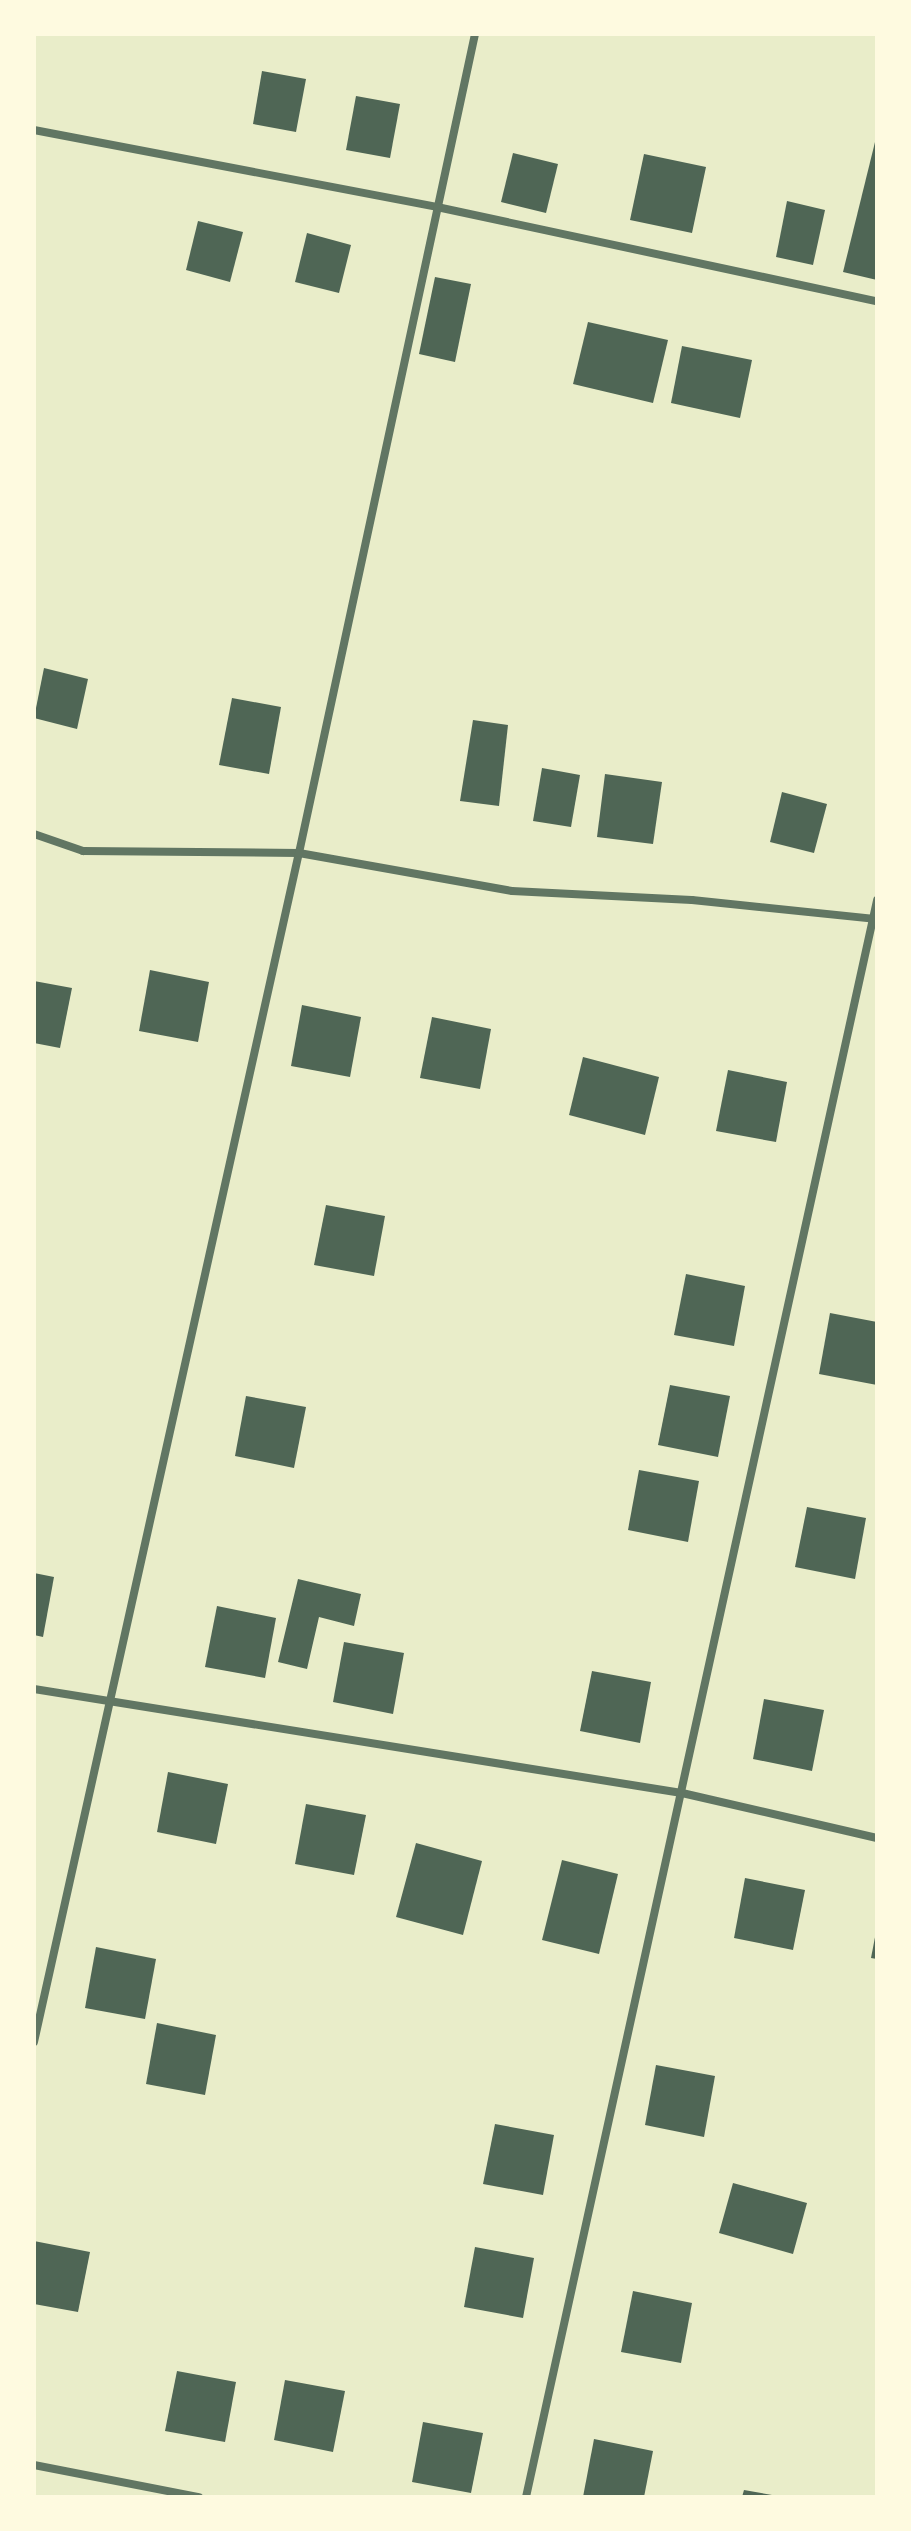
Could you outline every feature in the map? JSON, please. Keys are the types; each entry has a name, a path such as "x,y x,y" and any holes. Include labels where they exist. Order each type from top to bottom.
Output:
{"street":[{"path":"34,2042 107,1702 299,853 475,34"},
{"path":"34,130 437,207 877,301"},
{"path":"34,834 83,851 299,853 512,891 692,900 875,918"},
{"path":"526,2497 877,900"},
{"path":"34,1689 682,1793 877,1838"},
{"path":"34,2465 199,2497"}],"building":[{"path":"262,71 306,79 296,132 253,124"},
{"path":"356,96 400,104 390,158 346,150"},
{"path":"877,139 877,280 843,272"},
{"path":"513,153 558,164 546,213 501,202"},
{"path":"644,154 706,167 692,233 630,220"},
{"path":"787,201 825,210 813,265 776,257"},
{"path":"198,221 243,232 230,282 186,270"},
{"path":"307,233 351,245 339,293 295,282"},
{"path":"435,277 471,284 455,362 419,354"},
{"path":"588,322 668,340 653,403 573,384"},
{"path":"682,346 752,360 740,418 671,403"},
{"path":"44,668 88,679 77,729 34,718"},
{"path":"232,698 281,707 269,774 219,765"},
{"path":"473,720 508,725 499,806 460,801"},
{"path":"542,768 580,775 571,827 533,821"},
{"path":"605,774 662,782 653,844 597,837"},
{"path":"782,792 827,804 814,853 770,842"},
{"path":"150,970 209,982 198,1042 139,1031"},
{"path":"34,981 72,988 60,1048 34,1043"},
{"path":"302,1005 361,1017 350,1077 291,1066"},
{"path":"432,1017 491,1029 480,1089 420,1078"},
{"path":"583,1057 659,1077 645,1135 569,1115"},
{"path":"728,1070 787,1082 776,1142 716,1131"},
{"path":"326,1205 385,1216 374,1276 314,1265"},
{"path":"686,1274 745,1286 734,1346 674,1335"},
{"path":"830,1313 877,1322 877,1385 819,1374"},
{"path":"670,1385 730,1396 718,1457 658,1445"},
{"path":"246,1396 306,1407 294,1468 235,1456"},
{"path":"639,1470 699,1481 688,1542 628,1530"},
{"path":"807,1507 866,1518 855,1579 795,1567"},
{"path":"34,1573 54,1577 43,1637 34,1635"},
{"path":"298,1579 361,1594 354,1626 319,1617 307,1669 278,1662"},
{"path":"217,1606 276,1618 265,1678 205,1667"},
{"path":"344,1642 404,1653 393,1714 333,1702"},
{"path":"592,1671 651,1682 640,1743 580,1731"},
{"path":"764,1699 824,1710 812,1771 753,1759"},
{"path":"168,1772 228,1784 216,1844 157,1832"},
{"path":"306,1804 366,1815 354,1875 295,1864"},
{"path":"416,1843 482,1861 463,1935 396,1917"},
{"path":"562,1860 618,1874 599,1954 542,1940"},
{"path":"745,1878 805,1890 793,1950 734,1938"},
{"path":"877,1932 877,1959 871,1958"},
{"path":"96,1947 156,1959 145,2019 85,2008"},
{"path":"157,2023 216,2035 205,2095 146,2084"},
{"path":"656,2065 715,2076 704,2137 645,2125"},
{"path":"495,2124 554,2135 543,2195 483,2184"},
{"path":"733,2183 807,2203 793,2254 719,2233"},
{"path":"34,2241 90,2252 78,2312 34,2304"},
{"path":"475,2247 534,2258 523,2318 464,2307"},
{"path":"633,2291 692,2303 681,2363 621,2352"},
{"path":"177,2371 236,2382 225,2442 165,2431"},
{"path":"285,2380 345,2391 333,2452 274,2440"},
{"path":"423,2422 483,2433 471,2493 412,2482"},
{"path":"594,2439 653,2451 644,2497 583,2497"},
{"path":"744,2490 772,2495 772,2497 742,2497"}]}
